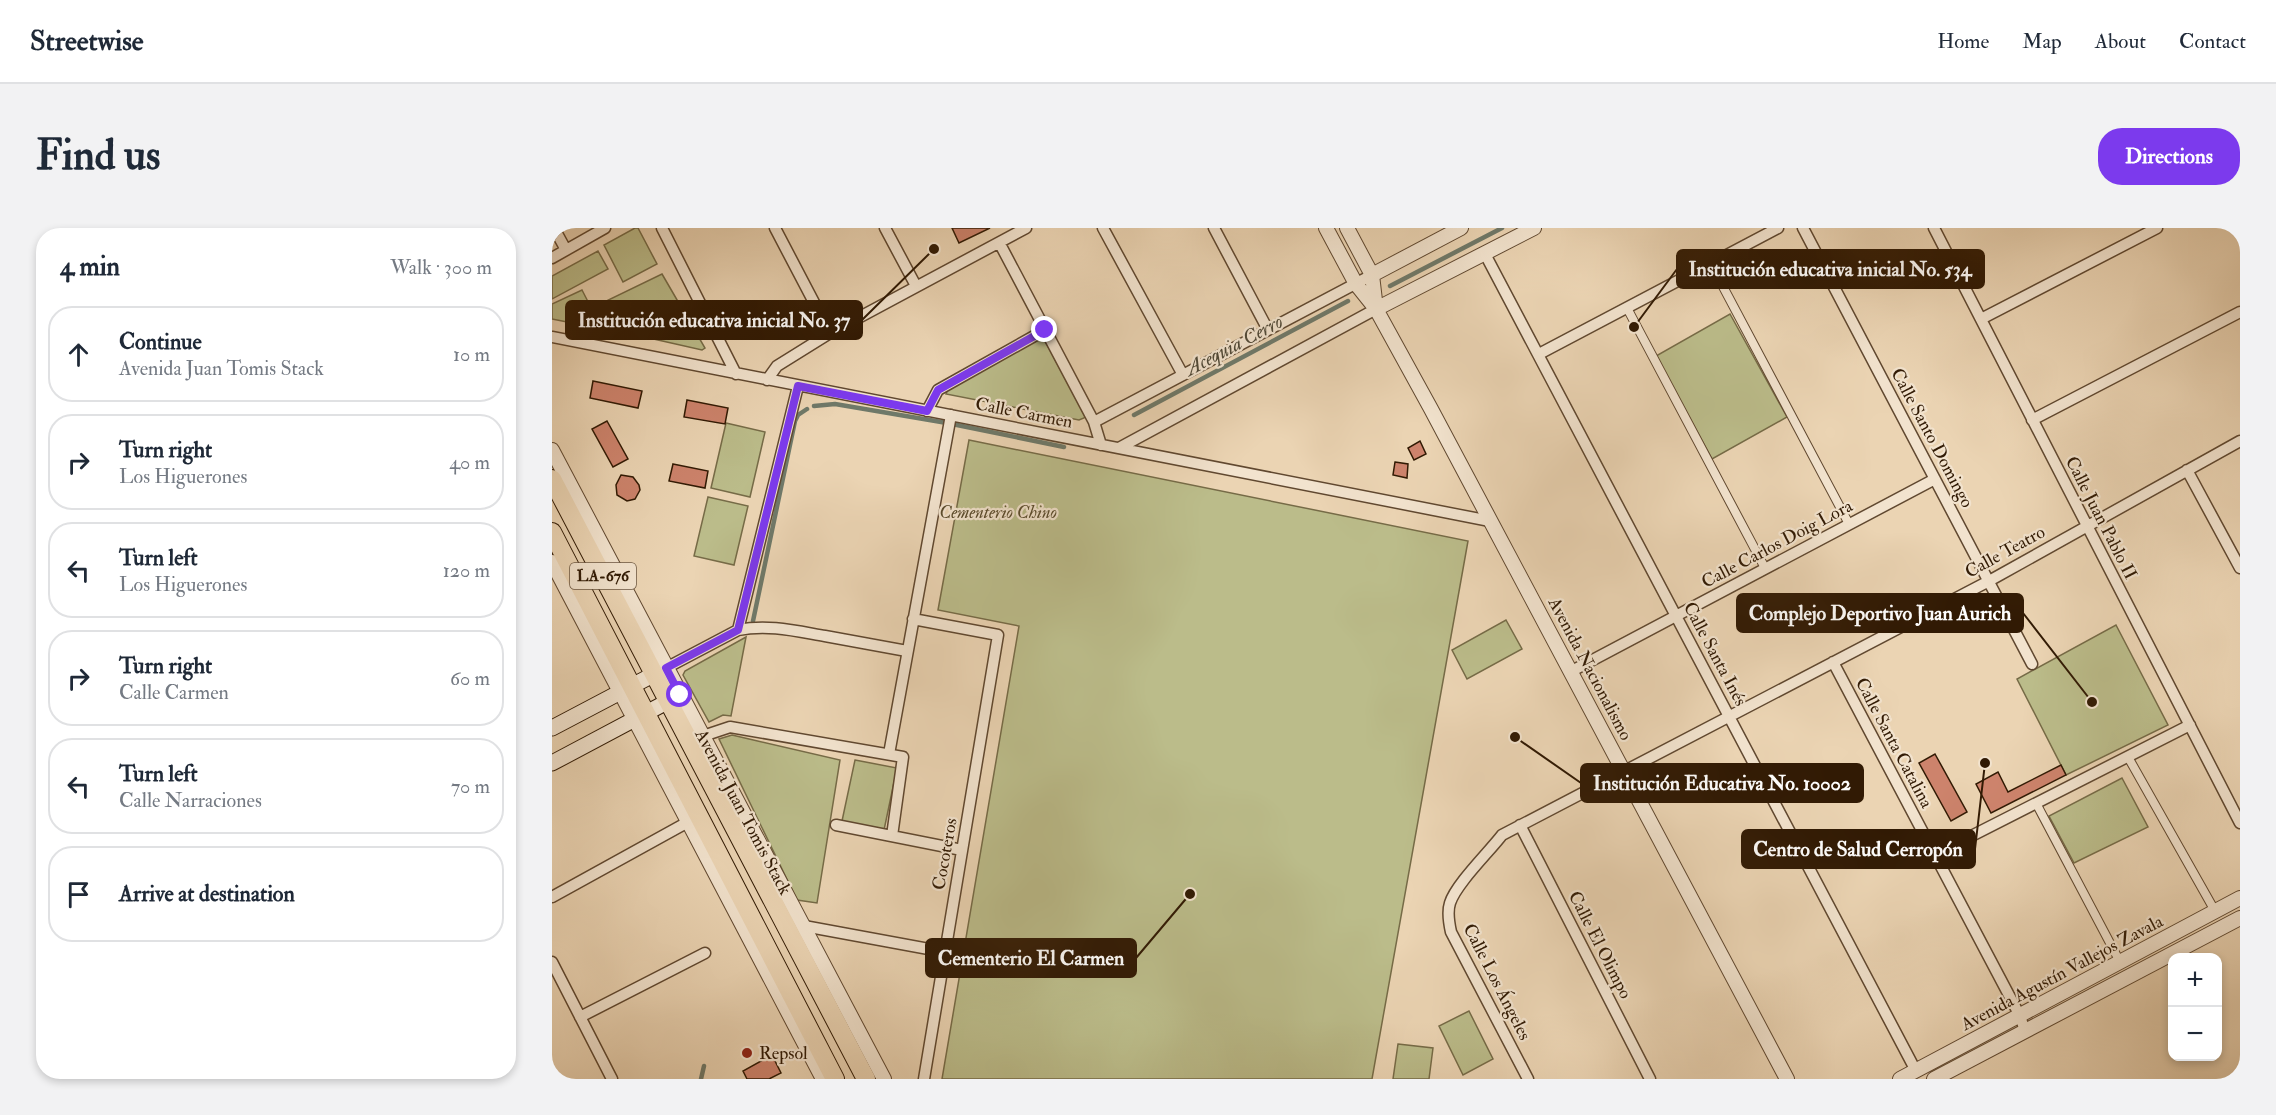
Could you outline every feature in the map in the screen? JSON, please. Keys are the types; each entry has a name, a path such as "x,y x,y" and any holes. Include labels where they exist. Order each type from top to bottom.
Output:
{"main road":[{"name":"Avenida Juan Tomis Stack","path":"552,479 661,671 866,1079"},
{"name":"LA-676","path":"552,532 641,717"},
{"path":"552,729 661,671"},
{"path":"552,763 674,698"},
{"path":"641,717 835,1079"}],"street":[{"path":"554,228 566,250"},
{"path":"552,258 605,228"},
{"path":"662,228 736,374"},
{"path":"775,228 830,333"},
{"path":"885,228 916,286"},
{"path":"767,380 777,366 830,333 1000,244 1026,228"},
{"path":"1103,228 1182,375"},
{"path":"1214,228 1268,330"},
{"path":"1326,228 1356,284 1376,309"},
{"path":"1347,228 1372,275 1376,309"},
{"path":"1094,422 1461,228"},
{"path":"1119,448 1376,309 1534,228"},
{"path":"1539,354 1778,228"},
{"name":"Calle Santo Domingo","path":"1803,228 2032,664"},
{"name":"Calle Juan Pablo II","path":"1934,228 2240,823"},
{"path":"1981,319 2157,228"},
{"path":"1000,244 1094,422 1101,445"},
{"name":"Calle Santa Inés","path":"1485,254 1916,1071"},
{"path":"1711,264 1849,524"},
{"path":"1627,308 1765,568"},
{"name":"Avenida Nacionalismo","path":"1376,309 1787,1079"},
{"path":"2032,420 2240,312"},
{"path":"927,411 938,390 1045,330"},
{"name":"Calle Carmen","path":"552,337 1490,521"},
{"path":"738,630 798,386"},
{"path":"888,754 951,415"},
{"name":"Calle Teatro","path":"1623,771 1989,581 2240,441"},
{"name":"Avenida Juan Tomis Stack","path":"552,450 661,671"},
{"path":"2187,470 2240,568"},
{"name":"Calle Carlos Doig Lora","path":"1570,672 1935,479"},
{"name":"LA-676","path":"552,562 626,689"},
{"name":"Cocoteros","path":"913,619 998,635 924,1079"},
{"path":"661,671 738,630 767,627 907,651"},
{"name":"Calle Santa Catalina","path":"1833,662 2025,1031"},
{"name":"Avenida Juan Tomis Stack","path":"674,698 703,736 884,1079"},
{"path":"641,717 688,822 823,1079"},
{"path":"1934,855 2190,725"},
{"path":"703,736 730,727 903,757 892,836"},
{"path":"2128,756 2215,911"},
{"name":"Calle Los Ángeles","path":"1528,1079 1451,932 1450,904 1458,889 1502,835 1623,771"},
{"path":"2036,803 2120,962"},
{"path":"552,897 688,822"},
{"path":"836,825 962,850"},
{"name":"Calle El Olimpo","path":"1520,825 1649,1079"},
{"name":"Avenida Agustín Vallejos Zavala","path":"1900,1079 2240,898"},
{"name":"Avenida Agustín Vallejos Zavala","path":"1934,1079 2240,918"},
{"path":"804,926 945,952"},
{"path":"580,1017 705,953"},
{"path":"552,962 612,1079"}],"green space":[{"path":"638,228 657,264 623,282 604,245"},
{"path":"598,251 608,269 552,299 552,276"},
{"path":"662,274 705,348 702,350 614,330 602,303"},
{"path":"582,290 602,329 552,319 552,304"},
{"path":"1730,314 1787,417 1712,459 1656,356"},
{"path":"1043,337 1084,418 1079,420 946,394 948,389"},
{"path":"726,423 765,432 750,497 711,488"},
{"name":"Cementerio Chino","path":"969,440 1468,541 1372,1079 942,1079 1019,626 938,610"},
{"path":"708,497 748,506 734,565 694,556"},
{"path":"1506,620 1522,649 1467,679 1452,650"},
{"path":"2116,625 2168,725 2066,775 2017,679"},
{"path":"746,637 731,716 723,715 709,722 683,675 685,671"},
{"path":"732,735 840,760 817,903 797,900 719,739"},
{"path":"855,760 897,768 884,830 842,821"},
{"path":"2122,778 2148,827 2074,863 2049,816"},
{"path":"1469,1011 1493,1059 1463,1075 1439,1026"},
{"path":"1398,1044 1433,1048 1429,1079 1393,1079"}],"building":[{"path":"952,228 990,228 959,243"},
{"path":"593,381 642,391 638,408 590,398"},
{"path":"687,400 728,408 725,424 684,417"},
{"path":"607,421 628,459 613,467 592,429"},
{"path":"1420,441 1426,454 1414,460 1408,448"},
{"path":"1395,462 1408,464 1407,478 1393,475"},
{"path":"673,464 708,471 705,488 669,481"},
{"path":"621,475 633,477 639,485 640,490 635,499 627,501 617,495 616,485"},
{"path":"1935,754 1967,812 1951,821 1919,763"},
{"path":"2061,765 2066,775 1991,813 1976,784 1998,772 2008,792"},
{"path":"772,1055 781,1073 769,1079 747,1079 743,1071"}],"waterway":[{"name":"Acequia Cerro","path":"1390,286 1502,228"},
{"name":"Acequia Cerro","path":"1134,415 1348,301"},
{"name":"Acequia Cerro","path":"814,406 835,404 947,423"},
{"path":"753,621 795,421 798,415 807,409"},
{"name":"Acequia Cerro","path":"952,424 1064,447"},
{"name":"Acequia Cerro","path":"701,1079 704,1066"}],"place":[{"name":"Institución educativa inicial No. 37","path":"934,249"},
{"name":"Institución educativa inicial No. 534","path":"1634,327"},
{"name":"Complejo Deportivo Juan Aurich","path":"2092,702"},
{"name":"Institución Educativa No. 10002","path":"1515,737"},
{"name":"Centro de Salud Cerropón","path":"1985,763"},
{"name":"Cementerio El Carmen","path":"1190,894"},
{"name":"Repsol","path":"747,1053"}],"route":[{"path":"680,695 666,668 738,630 798,386 927,411 938,390 1045,330"}]}
